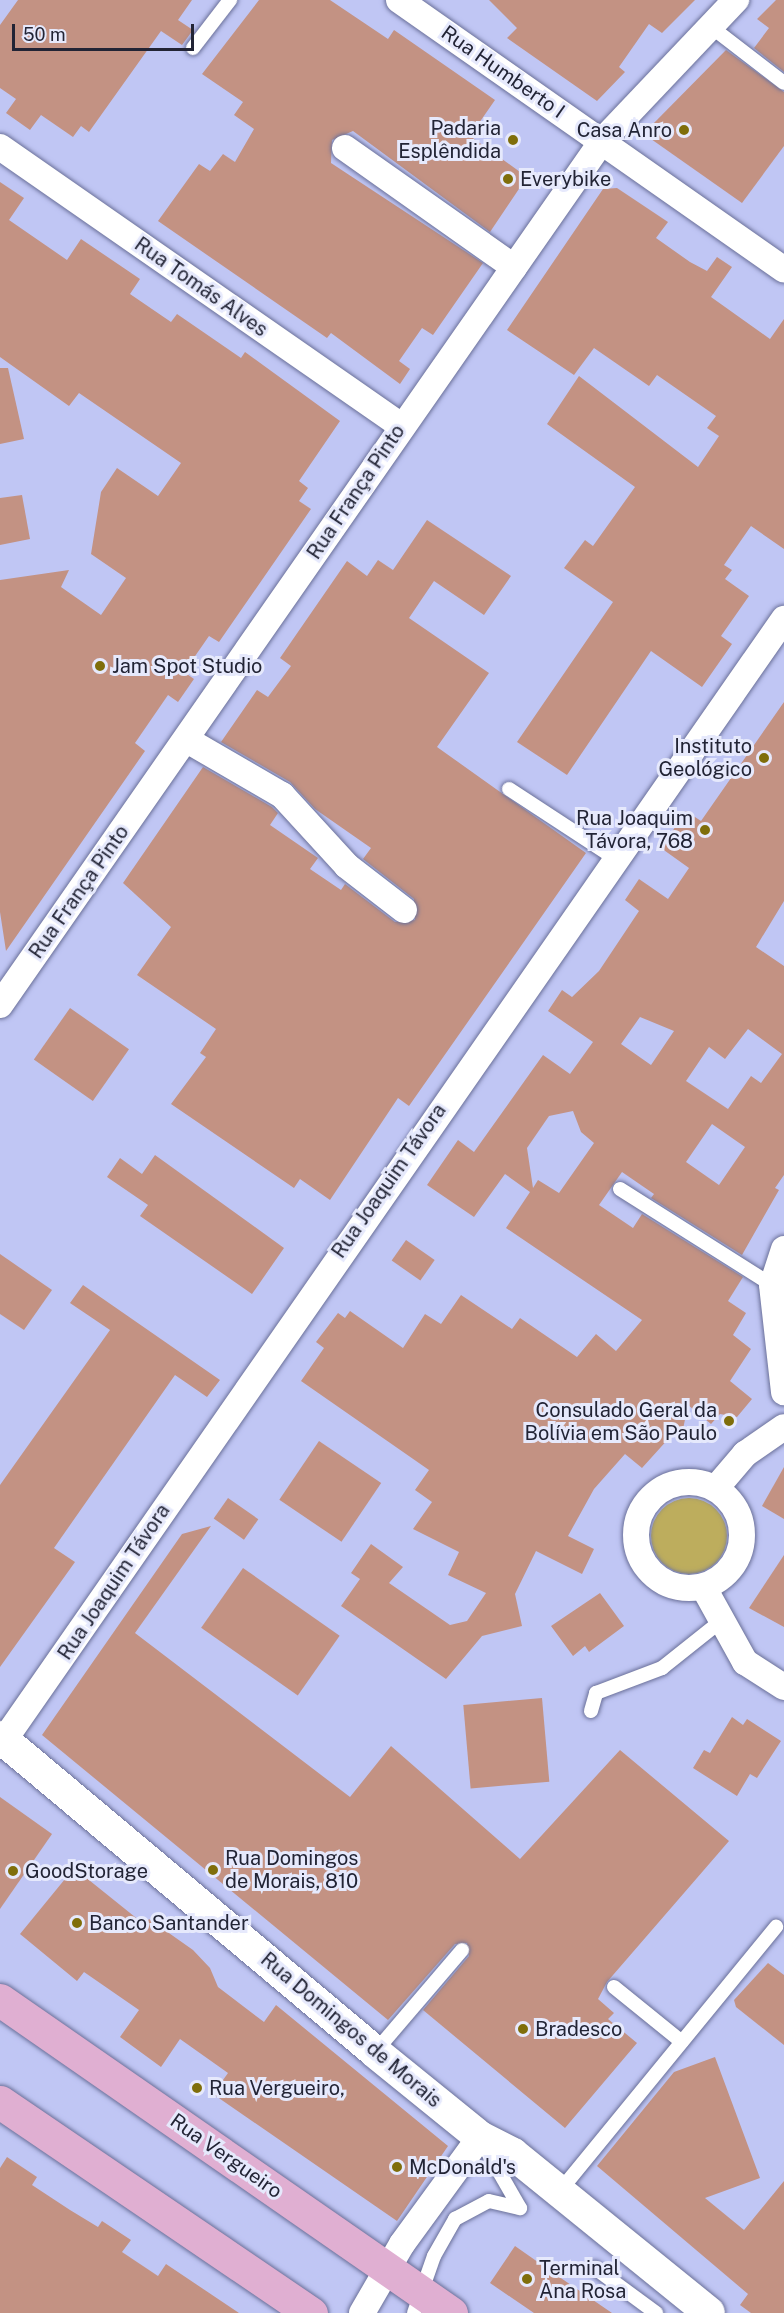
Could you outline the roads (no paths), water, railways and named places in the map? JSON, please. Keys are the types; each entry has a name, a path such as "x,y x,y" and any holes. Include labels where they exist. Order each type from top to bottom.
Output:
{"main road":[{"name":"Rua Vergueiro","path":"0,2000 387,2269 418,2302 452,2313"},
{"path":"0,2102 311,2313"}],"street":[{"name":"Rua Humberto I","path":"399,0 784,270"},
{"name":"Rua França Pinto","path":"0,1005 187,740 401,426 602,141 736,0"},
{"name":"Rua Tomás Alves","path":"0,147 401,426"},
{"path":"345,148 514,267"},
{"name":"Rua Joaquim Távora","path":"1,1741 784,620"},
{"path":"187,740 282,795 347,866 404,910"},
{"path":"784,1249 772,1285 784,1392"},
{"path":"716,1488 745,1454 784,1426"},
{"path":"691,1482 716,1488 735,1507 742,1536 734,1564 704,1588 681,1589 653,1576 637,1551 635,1535 644,1506 667,1486 691,1482"},
{"path":"704,1588 745,1662 784,1687"},
{"name":"Rua Domingos de Morais","path":"1,1741 480,2137 513,2154 709,2313"},
{"path":"362,2313 387,2269 480,2137"}],"lane":[{"path":"193,48 230,0"},
{"path":"710,26 784,83"},
{"path":"509,789 616,859"},
{"path":"620,1189 772,1285"},
{"path":"591,1711 596,1693 619,1680 662,1668 721,1621"},
{"path":"559,2192 776,1928"},
{"path":"375,2052 462,1950"},
{"path":"614,1987 682,2042"},
{"path":"418,2302 455,2219 489,2201 520,2208 480,2137"},
{"path":"595,2268 656,2313"}],"place":[{"name":"Casa Anro","path":"684,130"},
{"name":"Padaria Esplêndida","path":"513,140"},
{"name":"Everybike","path":"508,179"},
{"name":"Jam Spot Studio","path":"100,666"},
{"name":"Instituto Geológico","path":"764,758"},
{"name":"Rua Joaquim Távora, 768","path":"705,830"},
{"name":"Consulado Geral da Bolívia em São Paulo","path":"729,1421"},
{"name":"Rua Domingos de Morais, 810","path":"213,1870"},
{"name":"GoodStorage","path":"13,1871"},
{"name":"Banco Santander","path":"77,1923"},
{"name":"Bradesco","path":"523,2029"},
{"name":"Rua Vergueiro,","path":"197,2088"},
{"name":"McDonald's","path":"397,2167"},
{"name":"Terminal Ana Rosa","path":"527,2279"}]}
